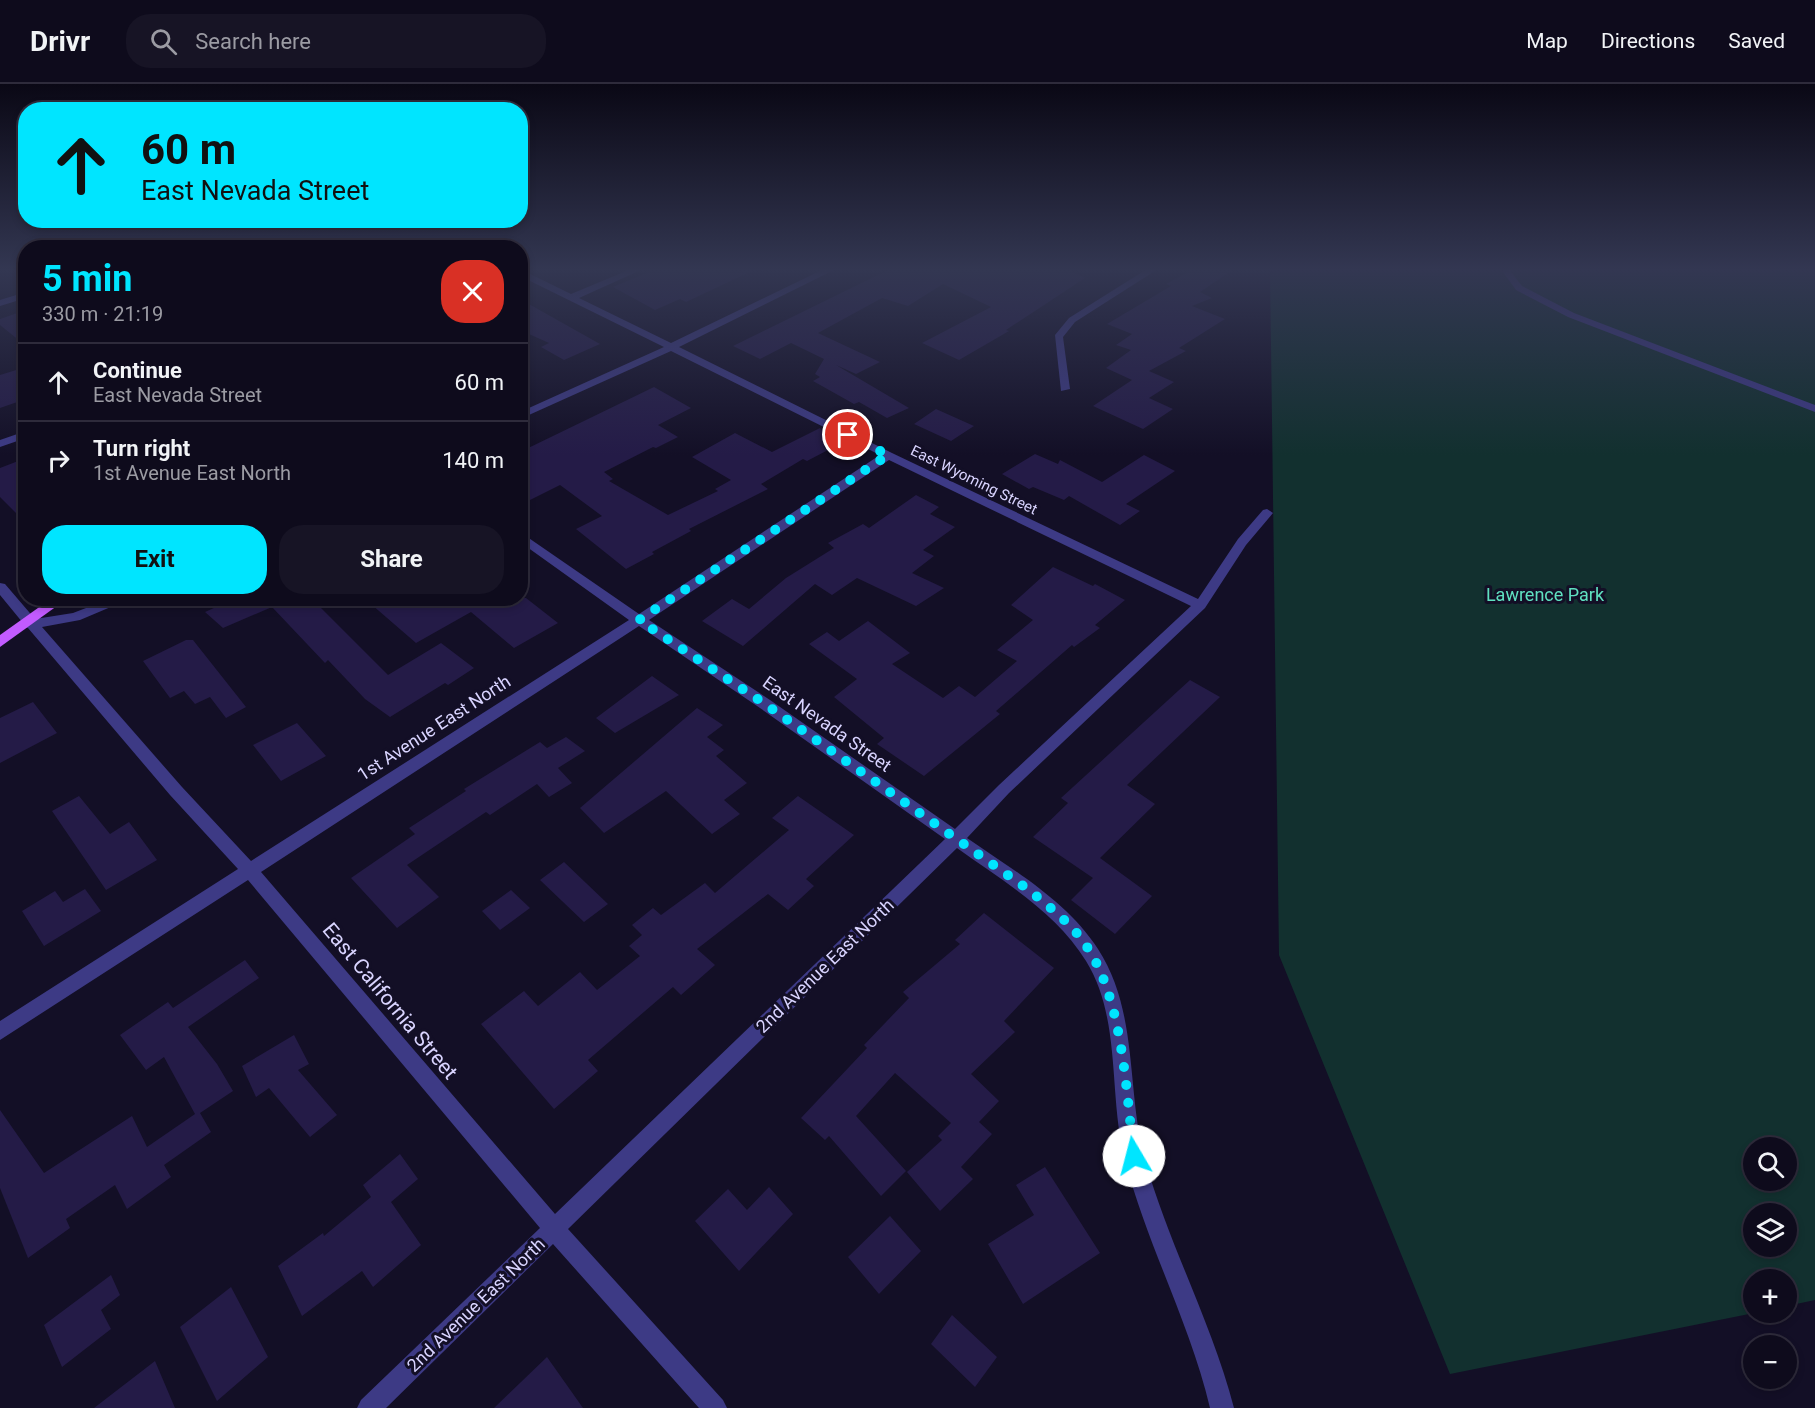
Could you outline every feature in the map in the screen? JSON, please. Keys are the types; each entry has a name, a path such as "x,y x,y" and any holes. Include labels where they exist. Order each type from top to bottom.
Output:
{"main road":[{"path":"0,642 52,606"}],"street":[{"name":"East Wyoming Street","path":"640,331 888,455 1200,605"},
{"path":"528,412 705,331"},
{"path":"1063,331 1058,337 1065,389"},
{"path":"1612,331 1815,409"},
{"path":"0,444 18,437"},
{"name":"1st Avenue East North","path":"0,1030 639,620 888,455"},
{"name":"2nd Avenue East North","path":"369,1408 956,839 1004,789 1200,605 1242,542 1267,513"},
{"name":"East Nevada Street","path":"528,542 639,620 765,704 956,839 1050,908 1085,944 1100,968 1116,1024 1134,1156 1160,1237 1216,1381 1222,1408"},
{"name":"East California Street","path":"0,587 29,624 176,791 250,871 554,1229 715,1408"},
{"path":"29,624 75,617 105,606"}],"green space":[{"name":"Lawrence Park","path":"1271,331 1815,331 1815,1300 1797,1304 1797,1269 1743,1269 1743,1315 1450,1374 1279,955"}],"building":[{"path":"7,331 18,331 18,340"},
{"path":"528,331 577,331 600,344 564,360 541,347 549,343 528,334"},
{"path":"764,331 822,331 818,333 880,362 856,374 836,365 909,408 887,418 859,402 854,404 813,381 820,377 815,374 824,359 791,343 760,359 733,346"},
{"path":"945,331 1009,331 959,360 922,343"},
{"path":"1124,331 1206,331 1179,348 1186,351 1149,371 1174,382 1149,398 1173,409 1143,429 1093,406 1132,380 1106,368 1131,350 1116,345 1132,334"},
{"path":"18,369 18,402 0,408 0,375"},
{"path":"654,387 691,408 658,425 678,437 604,472 613,479 609,481 668,515 718,491 715,489 731,480 692,457 735,433 772,452 820,428 831,443 824,447 828,450 807,461 803,459 761,484 768,489 689,529 691,531 626,569 576,529 602,516 560,485 528,501 528,448"},
{"path":"936,409 974,426 951,441 914,424"},
{"path":"1035,454 1058,464 1060,460 1102,482 1144,455 1175,471 1126,504 1140,511 1120,525 1069,496 1064,500 1033,487 1029,489 1002,474"},
{"path":"18,461 18,515 0,497 0,468"},
{"path":"916,495 939,507 930,514 955,527 923,550 934,556 912,573 944,588 916,606 857,578 832,595 815,584 743,646 702,621 732,599 749,609 786,578 834,548 828,543 863,524 869,528"},
{"path":"1053,567 1093,586 1095,584 1125,600 1095,625 1100,628 1074,647 1072,645 996,711 1000,714 924,776 877,744 884,738 834,697 857,679 809,644 827,632 839,641 868,621 910,653 892,664 943,698 959,686 975,697 1017,661 997,650 1033,620 1011,605"},
{"path":"528,600 558,623 514,648 471,612 416,643 373,606 528,606"},
{"path":"218,606 319,606 388,675 441,643 474,668 390,717 365,699 328,660 325,663 272,607 223,628 205,612"},
{"path":"186,640 193,640 246,707 226,718 210,697 195,704 184,691 170,698 143,661"},
{"path":"652,676 679,695 615,733 596,718"},
{"path":"1190,680 1220,697 1127,785 1155,804 1100,858 1152,896 1115,934 1071,900 1093,878 1033,837 1068,803 1061,798"},
{"path":"33,702 57,733 0,763 0,718"},
{"path":"697,708 723,725 707,737 724,750 716,756 747,783 724,800 740,814 712,834 666,791 604,833 580,808"},
{"path":"297,723 326,756 281,781 253,745"},
{"path":"566,737 585,751 558,768 572,783 549,797 537,784 490,815 486,812 407,865 439,897 397,928 351,878 415,834 409,828 466,791 464,789 540,742 547,748"},
{"path":"79,796 110,834 129,822 157,860 106,890 52,811"},
{"path":"798,796 854,835 806,879 814,886 788,910 768,894 697,949 715,965 681,995 673,987 588,1060 598,1071 554,1109 481,1024 524,991 538,1006 580,972 597,990 640,956 629,946 642,935 632,925 653,908 661,915 705,883 715,893 789,830 772,818"},
{"path":"564,862 608,904 584,922 540,880"},
{"path":"85,889 101,911 44,946 22,911 55,891 63,902"},
{"path":"511,890 530,908 500,930 482,911"},
{"path":"984,913 1054,968 1004,1021 1015,1032 971,1074 999,1101 979,1122 992,1134 961,1167 973,1179 940,1211 907,1172 942,1140 938,1136 951,1123 895,1073 856,1116 906,1171 881,1196 829,1136 825,1140 801,1118 867,1048 864,1045 909,998 903,992 960,944 955,940"},
{"path":"245,960 259,978 188,1027 217,1064 233,1091 200,1113 211,1132 164,1165 171,1177 127,1209 115,1185 66,1219 70,1228 28,1258 0,1188 0,1110 44,1173 132,1116 147,1147 195,1114 164,1057 146,1070 120,1035 168,1002 173,1008"},
{"path":"294,1035 309,1064 298,1070 337,1115 310,1137 269,1088 256,1097 242,1066"},
{"path":"400,1154 418,1179 391,1202 421,1245 373,1287 362,1271 302,1316 278,1266 323,1233 324,1236 371,1197 363,1185"},
{"path":"1045,1167 1100,1253 1023,1304 988,1244 1034,1215 1016,1185"},
{"path":"769,1187 793,1214 739,1271 695,1221 728,1189 747,1210"},
{"path":"890,1216 921,1251 879,1294 848,1257"},
{"path":"111,1275 120,1295 101,1310 111,1329 62,1367 44,1325"},
{"path":"231,1287 268,1357 217,1401 180,1327"},
{"path":"952,1315 997,1357 975,1387 931,1344"},
{"path":"547,1357 583,1408 494,1408"},
{"path":"155,1361 175,1408 94,1408"}],"route":[{"path":"848,435 888,455 639,620 765,704 1029,890 1066,923 1085,944 1100,968 1109,995 1116,1024 1134,1156"}]}
